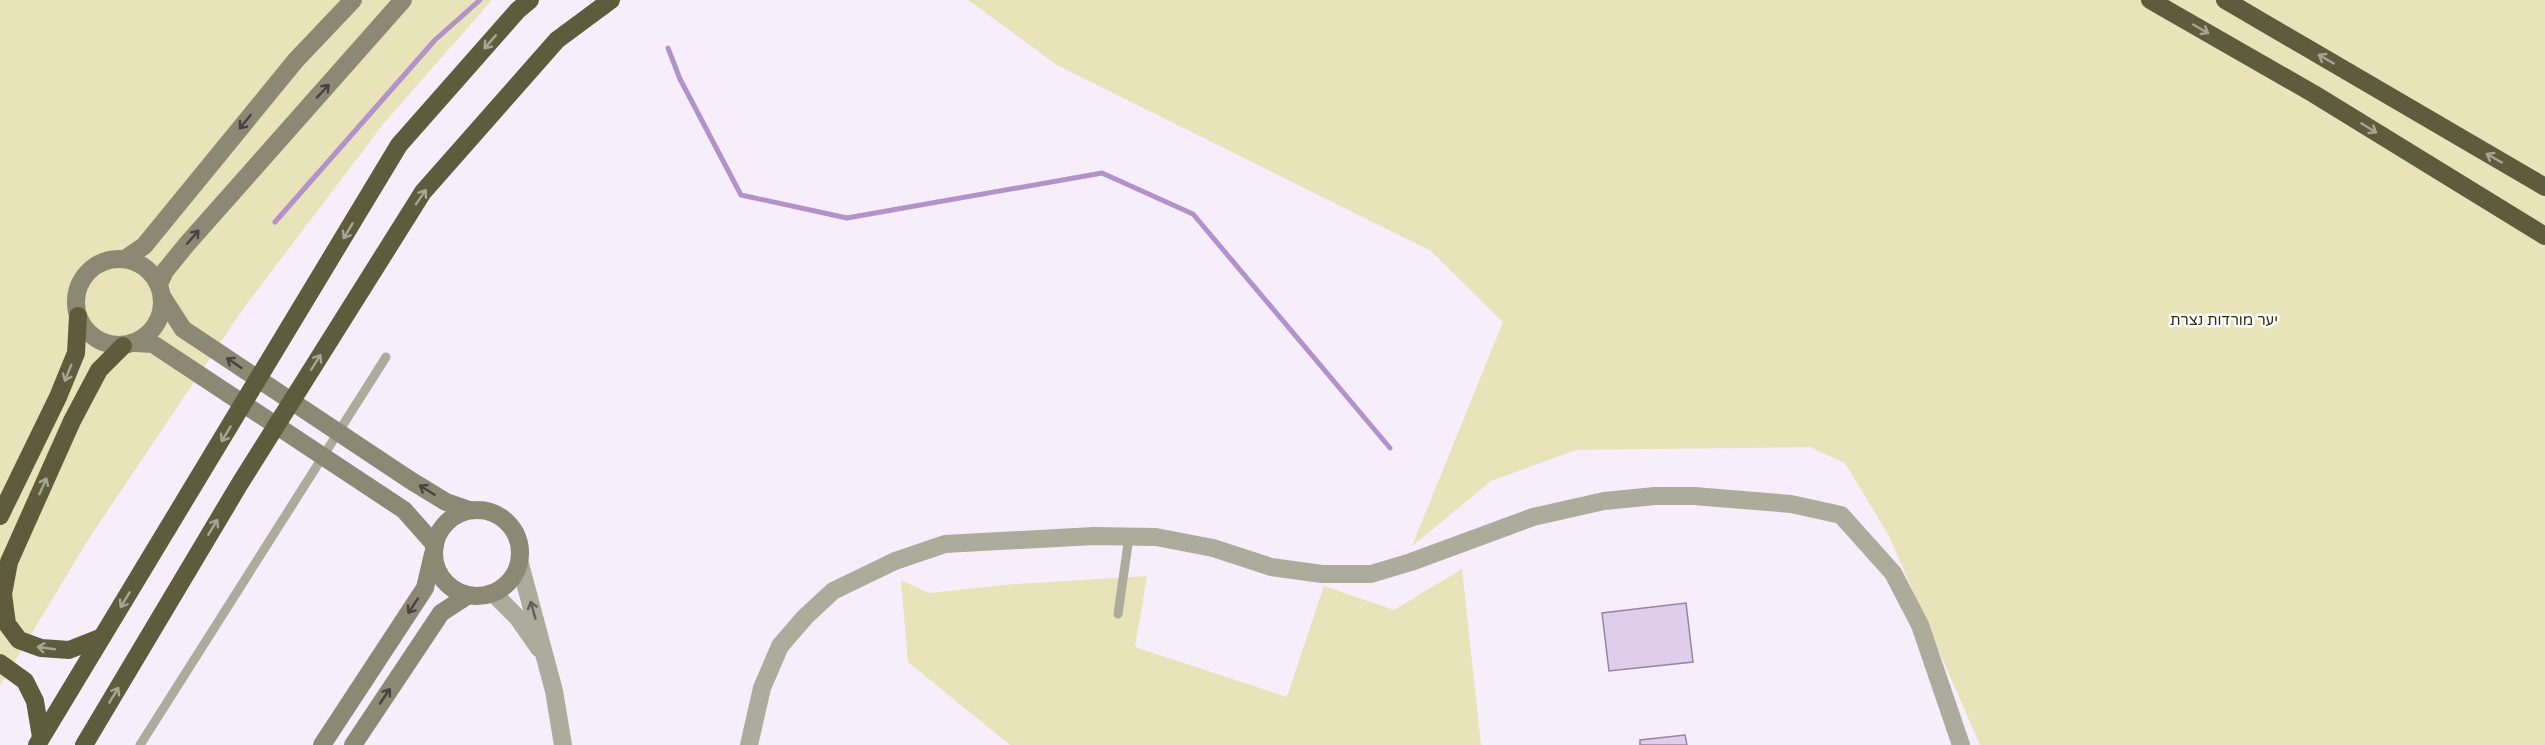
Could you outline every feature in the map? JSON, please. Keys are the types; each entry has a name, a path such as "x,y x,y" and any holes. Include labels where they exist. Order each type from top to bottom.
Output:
{"highway":[{"path":"39,741 399,145 518,9 530,0"},
{"path":"84,745 238,485 423,192 557,40 611,0"},
{"path":"2150,0 2314,94 2545,236"},
{"path":"2225,0 2545,188"},
{"path":"0,516 58,397 76,353 78,316"},
{"path":"102,638 69,650 40,648 19,640 7,624 3,594 9,562 72,421 99,370 130,344"},
{"path":"0,663 25,681 35,701 39,741"}],"street":[{"path":"125,259 144,246 296,60 353,0"},
{"path":"130,344 148,336 162,313 161,291 165,271 403,0"},
{"path":"111,259 125,259 139,263 151,272 161,291 183,329 446,502 468,510 483,510 497,514 509,523 517,535 520,549 519,564 514,577 494,594 467,596 455,591 443,581 435,568 434,549 404,510 153,344 110,345 97,340 85,330 78,316 75,301 86,273 97,264 111,259"},
{"path":"749,745 762,688 780,646 805,616 833,591 895,561 945,544 1094,536 1156,537 1213,548 1271,567 1322,574 1371,574 1533,517 1604,501 1694,496 1791,504 1841,515 1893,573 1920,625 1961,745"},
{"path":"322,745 425,588 434,549 444,525 455,516 468,510"},
{"path":"519,564 546,657 563,745"},
{"path":"494,594 518,618 546,657"},
{"path":"353,745 441,613 467,596"}],"lane":[{"path":"140,745 386,357"},
{"path":"1118,614 1129,537"}],"green space":[{"path":"0,0 492,0 384,123 243,309 88,540 0,686"},
{"name":"יער מורדות נצרת","path":"968,0 2545,0 2545,745 1980,745 1889,536 1845,463 1810,447 1576,450 1491,481 1412,546 1503,322 1431,251 1057,65"},
{"path":"1462,569 1481,745 1010,745 908,662 901,580 929,593 1015,584 1147,576 1135,647 1287,697 1324,586 1394,610"}],"building":[{"path":"1686,603 1693,662 1609,671 1602,613"},
{"path":"1685,735 1687,745 1640,745 1640,740"}],"waterway":[{"path":"275,222 435,40 480,0"},
{"path":"668,48 680,79 741,195 847,218 1102,173 1193,214 1390,448"}]}
